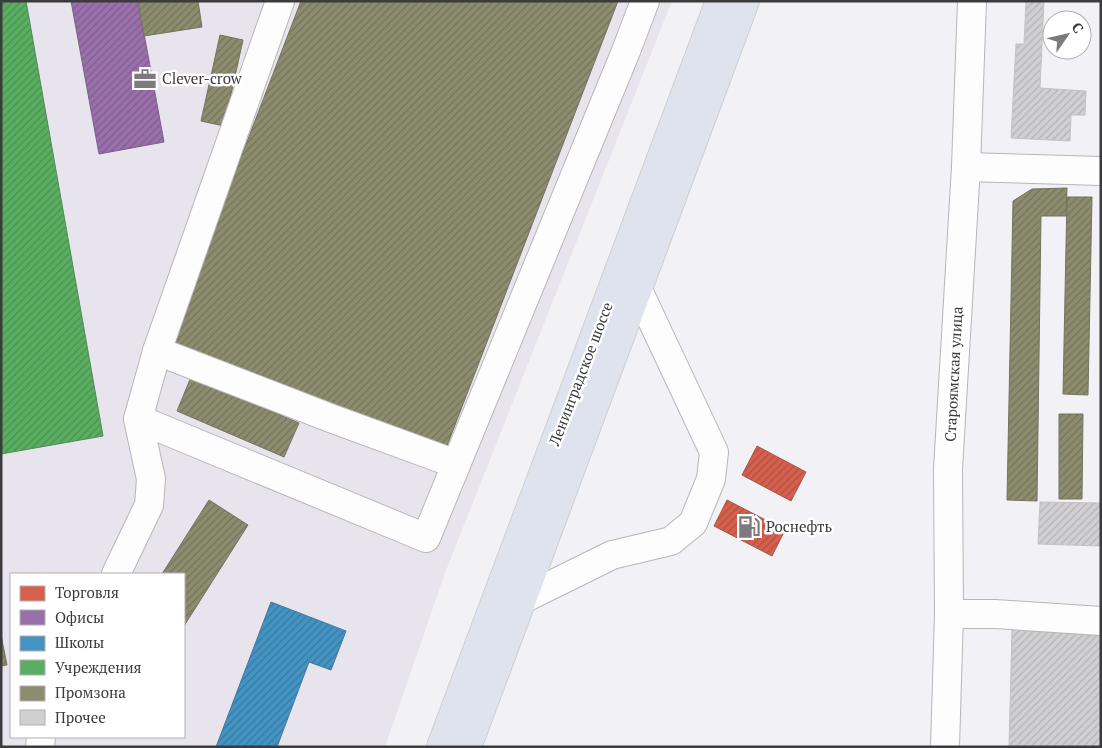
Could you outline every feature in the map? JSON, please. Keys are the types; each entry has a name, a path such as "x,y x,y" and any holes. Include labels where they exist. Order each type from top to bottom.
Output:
{"highway":[{"name":"Ленинградское шоссе","path":"441,747 720,1"},
{"name":"Ленинградское шоссе","path":"467,747 745,1"}],"street":[{"path":"116,573 149,505 151,479 138,419 158,351 280,1"},
{"path":"138,419 426,538 645,1"},
{"name":"Староямская улица","path":"945,747 949,614 948,469 966,167 972,1"},
{"path":"966,167 1101,171"},
{"path":"523,598 612,555 671,541 693,523 711,479 714,452 638,288"},
{"path":"158,351 333,419 456,464"},
{"path":"949,614 995,614 1101,621"}],"shaded area":[{"path":"1,1 672,1 445,573 385,747 1,747"}],"building: Торговля":[{"path":"757,446 806,472 791,501 742,475"},
{"path":"727,500 785,530 772,556 714,526"}],"building: Офисы":[{"path":"71,1 138,1 164,142 99,154"}],"building: Школы":[{"path":"271,602 346,631 331,670 309,662 277,747 216,747"}],"building: Учреждения":[{"path":"1,1 26,1 103,436 1,454"}],"building: Промзона":[{"path":"138,1 198,1 202,27 144,36"},
{"path":"301,1 618,1 445,451 169,345"},
{"path":"220,35 243,40 224,126 201,121"},
{"path":"1067,188 1066,216 1041,216 1037,501 1007,500 1013,201 1032,189"},
{"path":"1067,197 1092,197 1088,395 1063,394"},
{"path":"191,377 299,423 284,457 177,411"},
{"path":"1059,414 1083,414 1082,499 1059,499"},
{"path":"209,500 248,525 185,624 185,573 163,573"},
{"path":"1,635 7,665 1,666"}],"building: Прочее":[{"path":"1026,1 1044,1 1044,10 1042,10 1040,88 1086,91 1085,115 1071,115 1070,141 1011,138 1016,44 1024,44"},
{"path":"1040,502 1101,503 1101,546 1038,544"},
{"path":"1012,629 1101,632 1101,747 1009,747"}],"place":[{"name":"Clever-crow","path":"145,79"},
{"name":"Роснефть","path":"749,527"}]}
